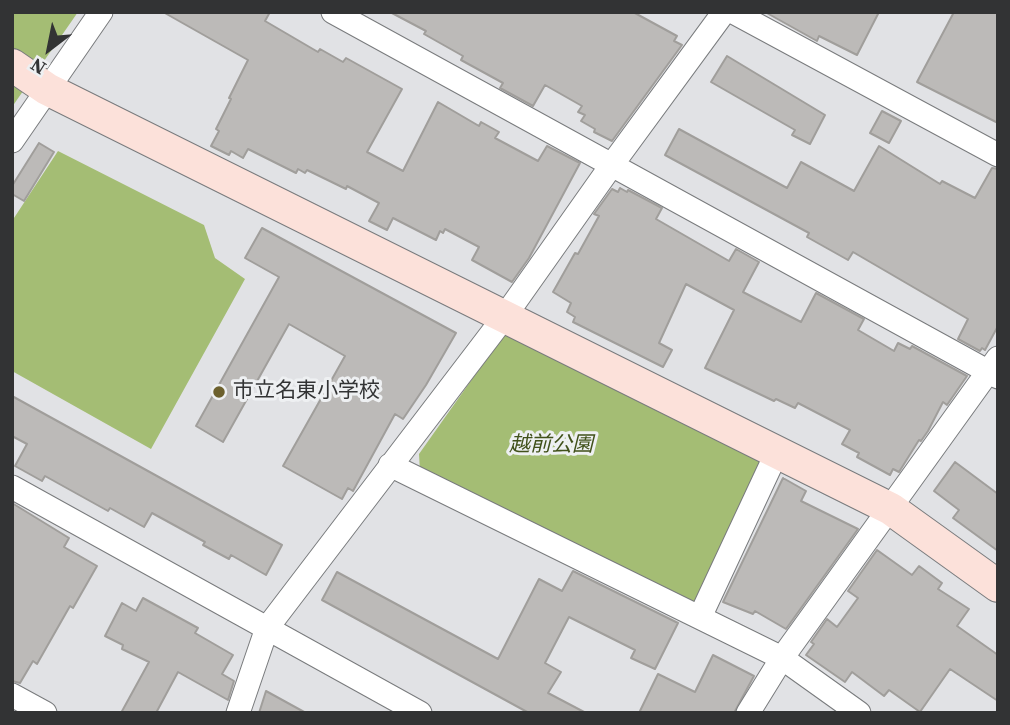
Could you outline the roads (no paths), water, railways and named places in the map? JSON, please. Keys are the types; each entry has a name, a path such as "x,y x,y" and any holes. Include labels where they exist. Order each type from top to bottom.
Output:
{"street":[{"path":"12,141 101,12"},
{"path":"333,12 611,166 995,368 782,658 748,713"},
{"path":"237,713 267,628 505,316 724,12"},
{"path":"733,12 998,155"},
{"path":"12,65 47,89 891,509 998,586"},
{"path":"700,617 777,452"},
{"path":"390,465 782,658 859,713"},
{"path":"12,487 419,713"},
{"path":"12,695 45,713"}],"place":[{"name":"市立名東小学校","path":"219,392"}],"park label":[{"name":"越前公園","path":"551,446"}]}
